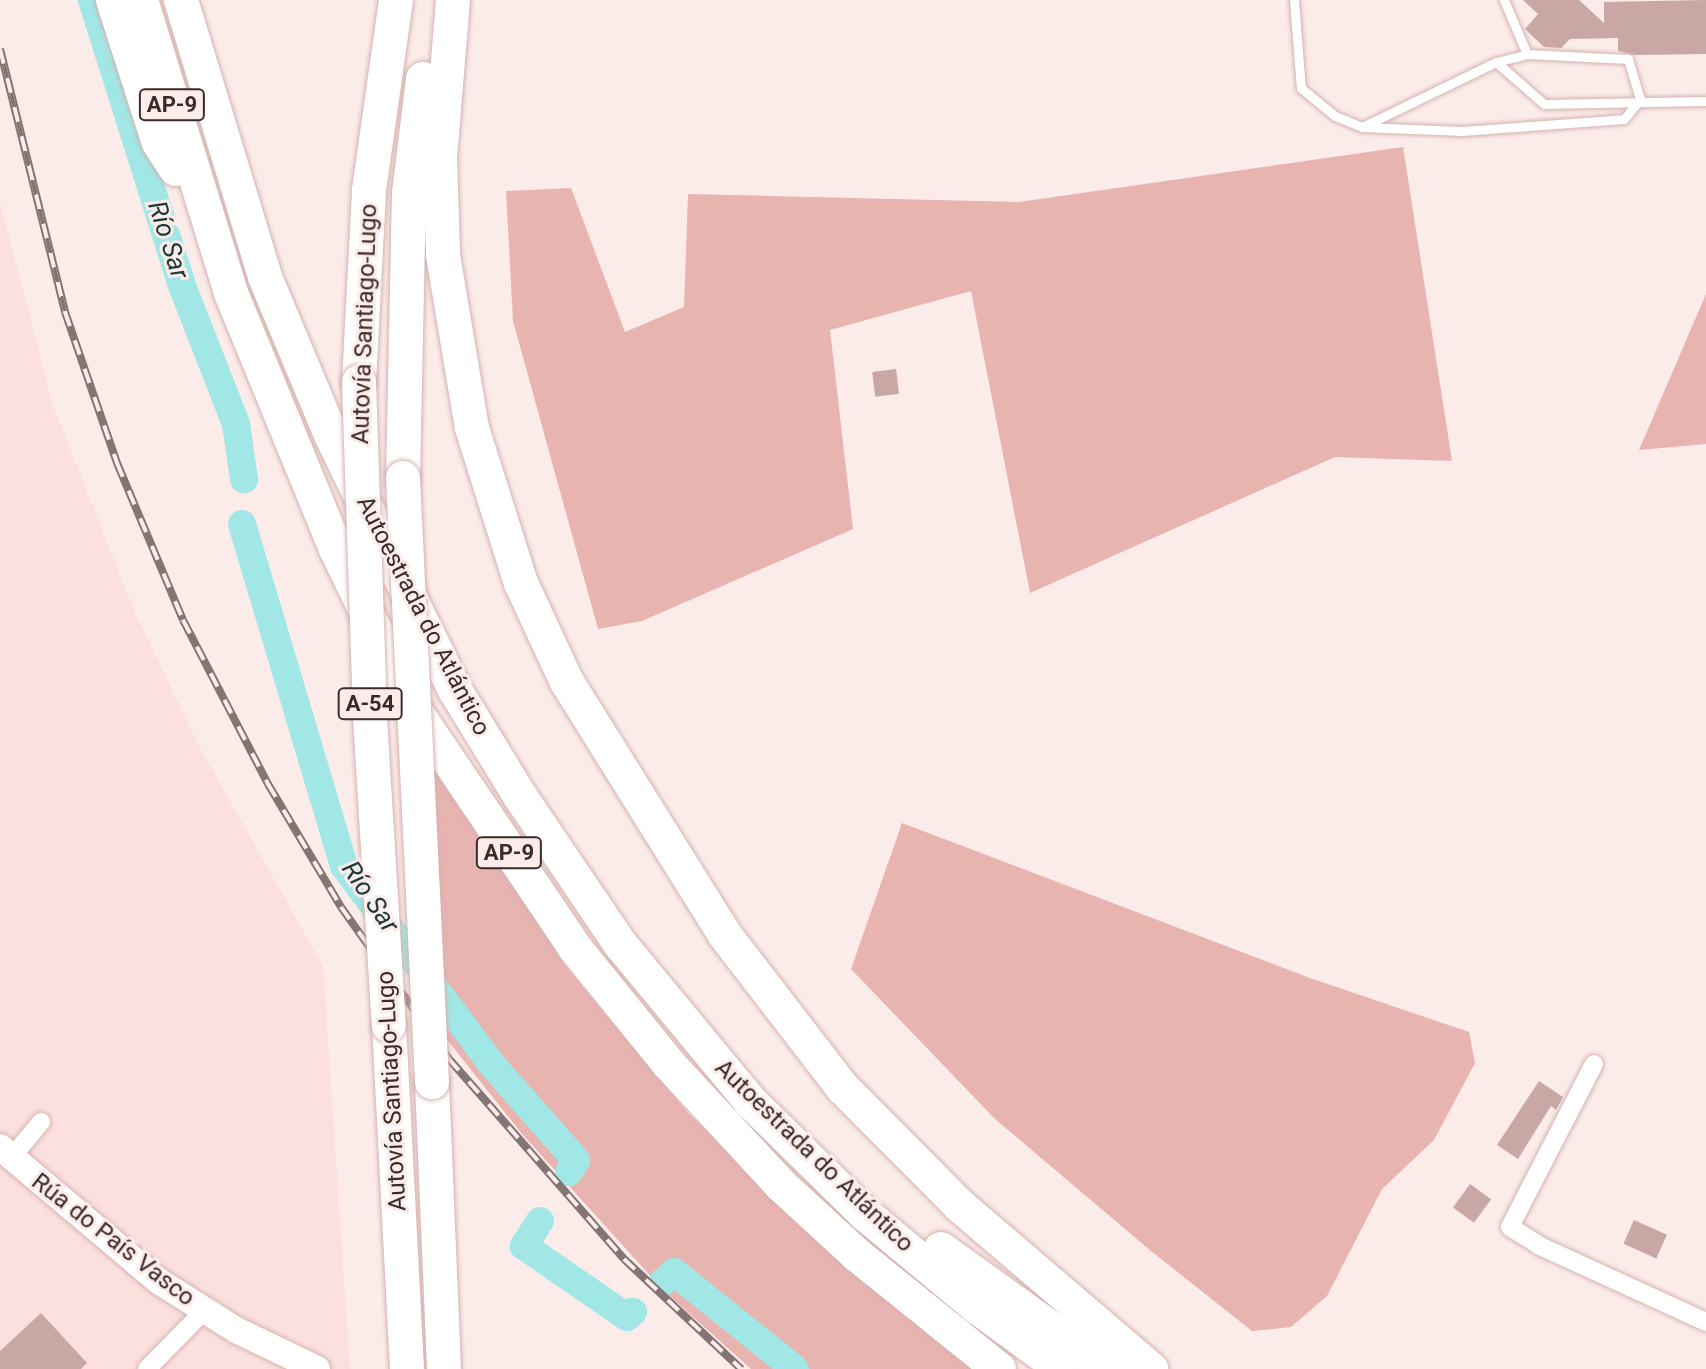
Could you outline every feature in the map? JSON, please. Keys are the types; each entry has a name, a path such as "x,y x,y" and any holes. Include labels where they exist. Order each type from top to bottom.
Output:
{"highway":[{"path":"113,0 159,143 202,210"},
{"name":"Autoestrada do Atlántico","path":"141,0 202,210 288,437 410,703 537,894 621,1007 781,1185 857,1255 999,1369"},
{"name":"Autoestrada do Atlántico","path":"181,0 265,277 332,437 455,690 621,945 751,1102 865,1214 977,1307 1062,1369"},
{"path":"198,0 236,131 242,201"},
{"name":"Autovía Santiago-Lugo","path":"396,0 369,190 359,382 370,718 407,1369"},
{"name":"Autovía Santiago-Lugo","path":"437,0 409,193 403,478 443,1352"},
{"path":"453,0 440,157 443,255 472,428 516,569 567,682 725,935 843,1088 959,1205 1151,1369"},
{"path":"588,895 822,1147 915,1228 1108,1369"}],"street":[{"path":"1594,1064 1510,1227 1540,1246 1706,1322"},
{"path":"5,1152 41,1122"},
{"name":"Rúa do País Vasco","path":"5,1152 160,1282 204,1311 317,1369"},
{"path":"147,1369 204,1311"}],"lane":[{"path":"1294,0 1301,88 1335,116 1362,127 1462,131 1624,119 1640,99"},
{"path":"1504,0 1527,54"},
{"path":"1362,127 1496,62 1527,54 1628,59 1640,99"},
{"path":"1496,62 1544,104 1640,99 1706,101"}],"shaded area":[{"path":"1403,147 1452,461 1335,457 1030,593 971,291 830,330 853,529 642,621 598,629 513,321 506,191 571,188 625,332 684,307 688,194 1019,202"},
{"path":"0,202 53,406 136,615 199,746 323,966 350,1369 0,1369"},
{"path":"1706,294 1706,444 1639,450"},
{"path":"429,744 494,857 567,968 688,1113 931,1335 977,1369 751,1369 664,1291 522,1134 441,1032"},
{"path":"902,823 1310,978 1469,1032 1475,1063 1434,1140 1382,1189 1327,1296 1291,1327 1252,1331 1151,1251 995,1119 851,969"}],"building":[{"path":"1523,0 1579,0 1604,23 1604,2 1706,0 1706,54 1634,55 1618,51 1618,38 1570,39 1561,48 1544,47 1525,29 1538,14"},
{"path":"896,369 899,394 875,397 872,372"},
{"path":"1539,1081 1563,1097 1556,1110 1551,1106 1518,1159 1497,1145"},
{"path":"1470,1184 1491,1199 1474,1223 1453,1207"},
{"path":"1634,1220 1667,1235 1656,1258 1623,1244"},
{"path":"41,1313 87,1363 81,1369 0,1369 0,1351"}],"waterway":[{"name":"Río Sar","path":"92,0 181,283 236,424 244,479"},
{"name":"Río Sar","path":"242,524 344,866 494,1067 576,1160 569,1172"},
{"name":"Río Sar","path":"540,1221 524,1246 627,1317 633,1312"},
{"name":"Río Sar","path":"663,1282 674,1272 795,1369"}],"railway":[{"path":"0,49 65,312 117,463 183,620 268,784 341,907 449,1059 624,1259 741,1369"}]}
